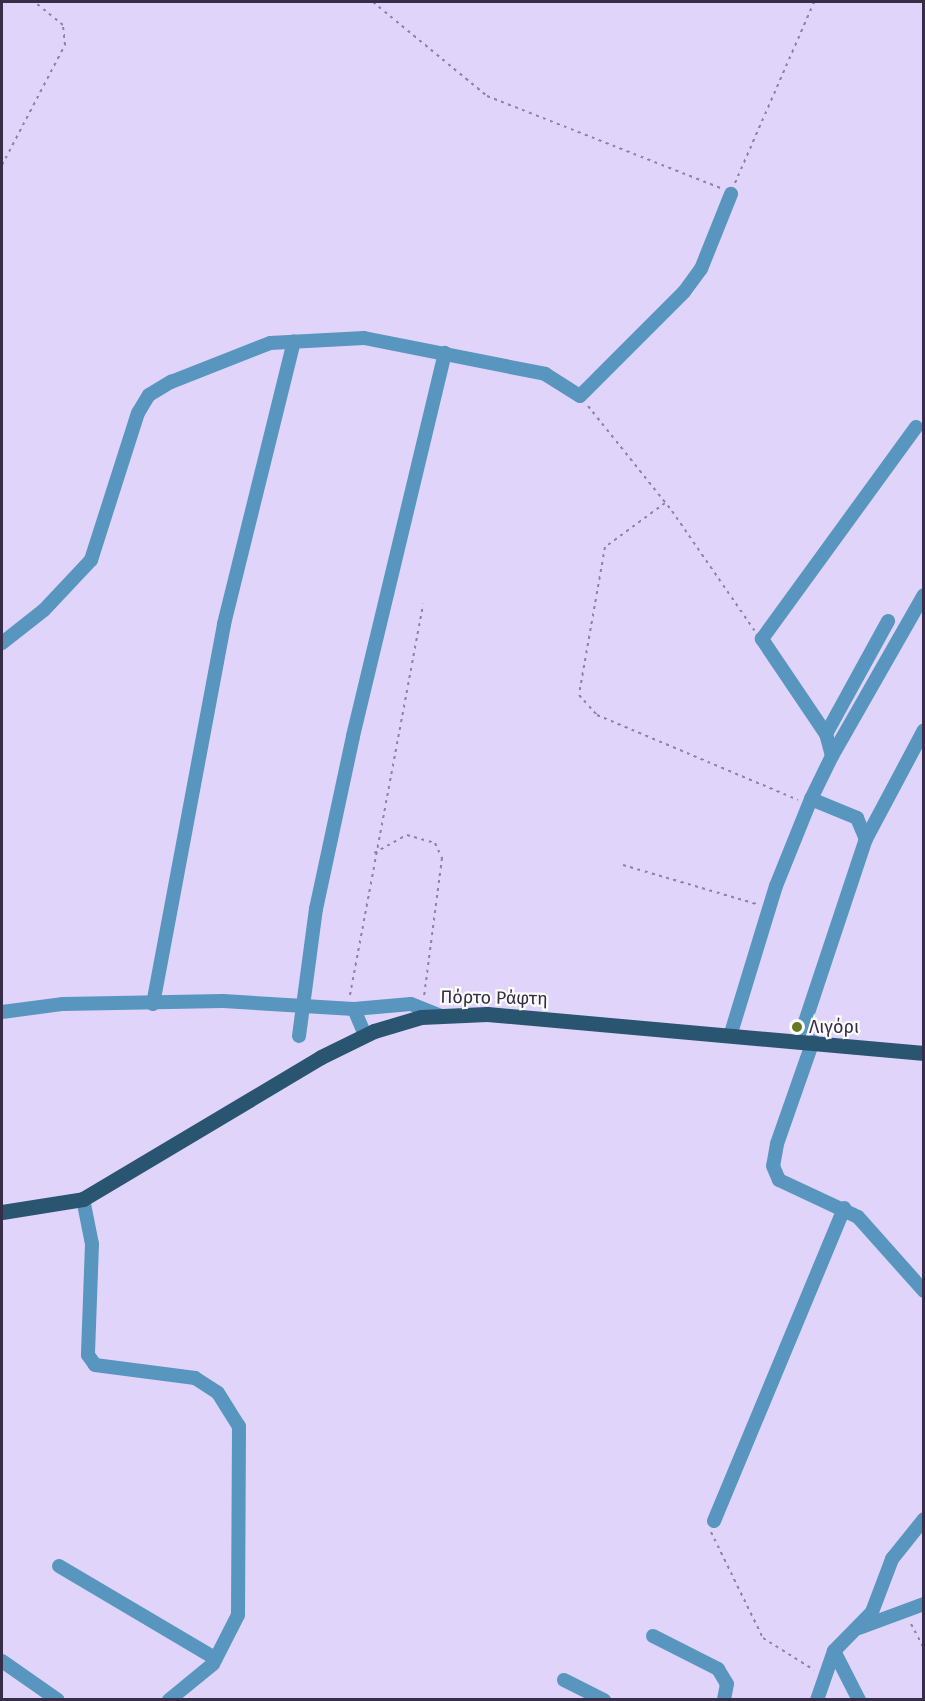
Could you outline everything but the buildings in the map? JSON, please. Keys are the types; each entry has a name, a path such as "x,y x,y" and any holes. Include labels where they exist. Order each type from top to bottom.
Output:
{"main road":[{"name":"Πόρτο Ράφτη","path":"2,1212 83,1199 365,1035 440,1016 731,1033 924,1053"}],"street":[{"path":"2,643 44,610 91,560 138,412 149,395 238,351 294,342 364,338 545,374 580,396 684,292 700,269 731,194"},
{"path":"153,1004 224,624 294,342"},
{"path":"299,1036 301,1004 361,703 446,353"},
{"path":"832,756 826,734 762,639 916,427"},
{"path":"731,1033 768,913 810,802 832,756 924,595"},
{"path":"826,734 888,621"},
{"path":"924,730 866,839 806,1040 773,1166 779,1180 844,1208 924,1291"},
{"path":"810,802 857,818 866,839"},
{"path":"2,1012 63,1004 301,1004 354,1009 423,1005 440,1016"},
{"path":"354,1009 365,1035"},
{"path":"83,1199 92,1244 88,1355 95,1365 195,1378 218,1393 239,1426 238,1614 216,1659 169,1700"},
{"path":"714,1521 844,1208"},
{"path":"817,1700 823,1675 834,1651 872,1612 903,1541 924,1520"},
{"path":"59,1566 216,1659"},
{"path":"857,1629 924,1604"},
{"path":"653,1636 718,1669 727,1684 724,1700"},
{"path":"834,1651 859,1700"},
{"path":"2,1661 58,1700"},
{"path":"564,1680 604,1700"}],"path":[{"path":"2,165 65,45 63,26 43,3 35,2"},
{"path":"374,2 487,96 731,194 814,2"},
{"path":"580,396 665,503 762,639"},
{"path":"665,503 605,547 579,695 597,715 810,802"},
{"path":"354,1009 351,984 373,854 423,604"},
{"path":"373,854 407,835 435,843 442,858 423,1005"},
{"path":"622,865 757,904 768,913"},
{"path":"714,1521 710,1535 763,1638 823,1675"},
{"path":"904,1611 924,1648"}],"place":[{"name":"Λιγόρι","path":"797,1027"}]}
